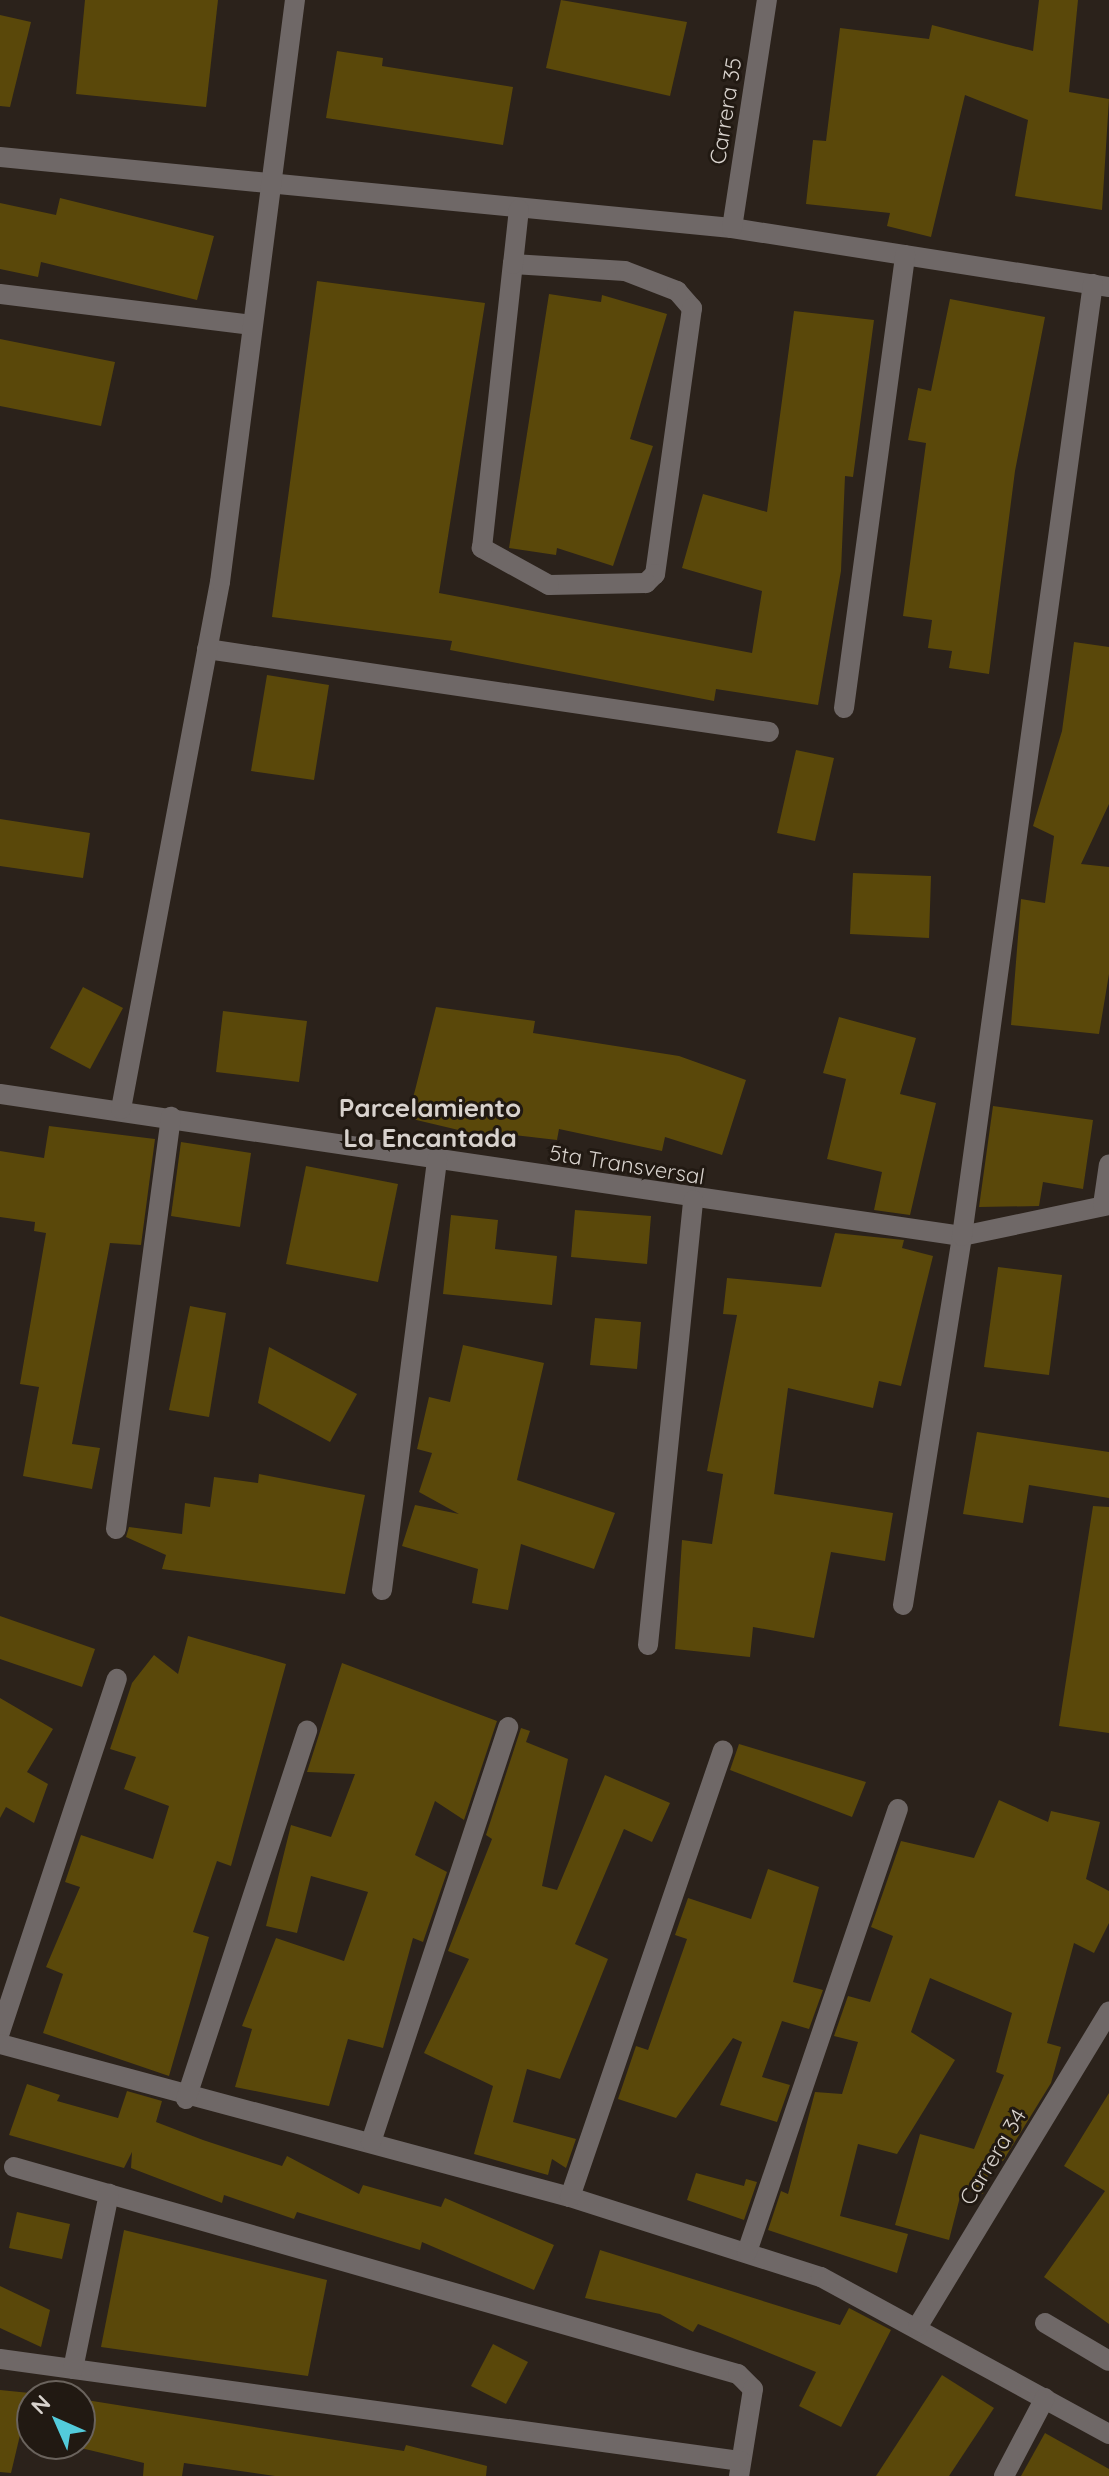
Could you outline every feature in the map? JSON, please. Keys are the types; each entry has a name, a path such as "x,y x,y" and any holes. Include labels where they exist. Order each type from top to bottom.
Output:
{"street":[{"path":"121,1109 207,649 295,0"},
{"name":"Carrera 35","path":"732,228 767,0"},
{"path":"0,157 271,186 732,228 1101,286 962,1236 903,1605"},
{"path":"513,264 625,271 677,291 692,308 655,574 646,583 549,585 482,548 519,209"},
{"path":"844,708 905,255"},
{"path":"0,294 252,325"},
{"path":"207,649 769,732"},
{"name":"5ta Transversal","path":"0,1094 121,1109 693,1200 962,1236"},
{"path":"116,1529 171,1117"},
{"path":"382,1590 437,1159"},
{"path":"962,1236 1106,1205 1109,1164"},
{"path":"648,1645 693,1200"},
{"path":"0,2032 117,1679"},
{"path":"371,2142 508,1727"},
{"path":"186,2099 307,1730"},
{"path":"570,2197 723,1751"},
{"path":"747,2252 898,1809"},
{"name":"Carrera 34","path":"918,2326 1109,2012"},
{"path":"0,2044 186,2099 371,2142 570,2197 821,2277 918,2326 1109,2434"},
{"path":"0,2359 740,2469 753,2389 738,2374 14,2167"},
{"path":"73,2369 109,2194"},
{"path":"1045,2323 1109,2361"},
{"path":"1004,2476 1045,2398"}],"building":[{"path":"85,0 218,0 206,107 76,94"},
{"path":"561,0 687,22 670,96 546,68"},
{"path":"1039,0 1078,0 1069,92 1109,99 1102,210 1015,196 1028,120 965,95 931,237 887,226 890,213 806,204 813,140 826,141 840,28 929,39 932,25 1033,51"},
{"path":"0,15 31,22 10,107 0,106"},
{"path":"337,51 383,58 382,66 513,87 503,145 326,118"},
{"path":"60,198 214,236 197,300 41,262 38,277 0,269 0,203 56,215"},
{"path":"317,281 485,303 439,593 752,653 762,591 682,568 703,494 767,512 794,311 874,320 853,477 845,476 841,571 818,705 716,689 714,701 450,650 452,641 272,617"},
{"path":"549,294 601,302 602,295 667,314 630,439 653,446 613,566 557,548 556,555 509,548"},
{"path":"950,299 1045,317 1015,471 989,674 949,668 952,651 928,648 932,620 903,616 926,443 908,440 918,388 931,391"},
{"path":"0,339 115,362 101,426 0,406"},
{"path":"1074,642 1109,647 1109,804 1081,864 1109,867 1109,974 1099,1034 1011,1025 1021,899 1045,903 1054,836 1033,826 1062,731"},
{"path":"267,675 329,685 314,780 251,771"},
{"path":"796,750 834,758 815,841 777,833"},
{"path":"0,819 90,833 83,878 0,866"},
{"path":"853,873 931,876 929,938 850,934"},
{"path":"83,987 123,1008 90,1069 50,1048"},
{"path":"436,1007 535,1021 533,1033 679,1056 746,1080 722,1155 665,1137 662,1151 559,1129 557,1140 514,1135 513,1143 408,1118"},
{"path":"223,1011 307,1021 299,1082 216,1072"},
{"path":"839,1017 916,1038 900,1094 936,1103 910,1215 874,1210 882,1172 827,1159 846,1079 823,1073"},
{"path":"993,1106 1093,1120 1083,1189 1043,1182 1039,1206 979,1207"},
{"path":"49,1126 155,1139 141,1245 110,1243 72,1444 100,1448 92,1489 23,1476 39,1387 20,1384 46,1233 34,1231 35,1222 0,1217 0,1151 44,1158"},
{"path":"181,1142 251,1153 240,1227 171,1216"},
{"path":"306,1166 398,1184 378,1282 286,1264"},
{"path":"575,1210 651,1216 647,1264 571,1257"},
{"path":"451,1215 498,1220 495,1249 557,1256 552,1305 443,1294"},
{"path":"835,1233 904,1240 902,1248 933,1256 901,1386 879,1381 873,1408 788,1388 774,1494 893,1513 885,1561 831,1552 814,1638 753,1627 750,1657 675,1649 682,1540 712,1544 723,1474 707,1471 737,1315 723,1314 727,1278 821,1287"},
{"path":"998,1267 1062,1275 1049,1375 984,1367"},
{"path":"190,1306 226,1313 209,1417 169,1410"},
{"path":"595,1318 641,1322 637,1369 590,1365"},
{"path":"463,1345 544,1363 517,1480 615,1513 594,1569 521,1544 508,1610 472,1603 478,1569 402,1546 415,1505 459,1514 419,1492 432,1453 417,1449 429,1397 450,1402"},
{"path":"269,1347 357,1394 330,1442 258,1403"},
{"path":"977,1432 1109,1452 1109,1498 1029,1485 1023,1523 963,1514"},
{"path":"259,1474 365,1495 345,1594 162,1569 166,1555 126,1537 129,1527 182,1534 185,1503 210,1507 214,1477 258,1483"},
{"path":"1093,1506 1109,1507 1109,1733 1059,1726"},
{"path":"0,1616 95,1649 82,1687 0,1659"},
{"path":"188,1636 286,1664 231,1866 217,1861 193,1932 209,1937 169,2076 43,2033 63,1974 46,1967 80,1887 65,1882 81,1835 153,1859 169,1806 124,1789 136,1757 110,1749 132,1683 154,1655 178,1674"},
{"path":"342,1663 497,1721 464,1820 435,1801 415,1855 447,1872 423,1942 413,1938 383,2048 348,2039 329,2106 235,2087 252,2029 242,2026 276,1938 344,1961 368,1892 311,1876 297,1933 266,1926 291,1825 331,1837 355,1774 307,1772"},
{"path":"0,1698 53,1729 27,1772 48,1784 34,1823 6,1807 0,1818"},
{"path":"521,1728 530,1731 526,1742 568,1759 542,1886 557,1890 605,1775 670,1803 652,1842 624,1829 575,1944 608,1959 560,2079 527,2069 513,2122 576,2139 566,2168 552,2159 548,2175 474,2154 493,2086 424,2053 469,1959 448,1951 492,1839 486,1835"},
{"path":"739,1744 866,1782 852,1817 730,1770"},
{"path":"999,1800 1048,1822 1051,1811 1100,1822 1086,1879 1109,1891 1109,1923 1094,1953 1074,1943 1047,2043 1061,2047 1051,2083 1003,2161 993,2157 983,2194 962,2189 949,2240 895,2225 920,2134 974,2149 1004,2075 996,2072 1012,2013 930,1978 911,2032 955,2060 897,2154 858,2144 840,2216 908,2234 897,2273 768,2230 781,2191 788,2194 815,2092 842,2094 858,2042 834,2036 848,1996 870,2002 893,1936 871,1927 901,1841 974,1858"},
{"path":"768,1869 819,1887 793,1982 823,1990 809,2029 782,2021 762,2077 790,2085 777,2122 720,2105 742,2042 733,2038 676,2118 618,2099 636,2046 648,2050 687,1939 675,1935 688,1898 751,1919"},
{"path":"27,2084 60,2095 57,2101 118,2118 127,2091 162,2101 156,2122 203,2140 282,2166 287,2156 359,2194 363,2185 441,2207 445,2198 554,2245 534,2290 422,2242 420,2250 297,2212 294,2219 224,2195 222,2203 131,2168 132,2152 124,2168 9,2135"},
{"path":"1109,2093 1109,2324 1044,2277 1105,2191 1064,2166"},
{"path":"696,2173 744,2186 746,2179 757,2182 744,2220 687,2200"},
{"path":"17,2212 70,2224 62,2259 9,2248"},
{"path":"124,2230 327,2280 308,2376 101,2347"},
{"path":"600,2250 840,2325 849,2308 891,2330 841,2427 799,2406 816,2372 698,2324 693,2332 660,2314 585,2298"},
{"path":"0,2286 50,2310 41,2347 0,2328"},
{"path":"493,2344 528,2362 506,2404 471,2386"},
{"path":"942,2375 994,2408 949,2476 876,2476"},
{"path":"0,2390 16,2392 16,2452 11,2473 0,2472"},
{"path":"96,2402 404,2451 406,2445 487,2466 486,2476 275,2476 184,2463 182,2476 143,2476 144,2463 96,2452"},
{"path":"1045,2433 1109,2469 1109,2476 1021,2476"}],"district":[{"name":"Parcelamiento La Encantada","path":"430,1123"}]}
